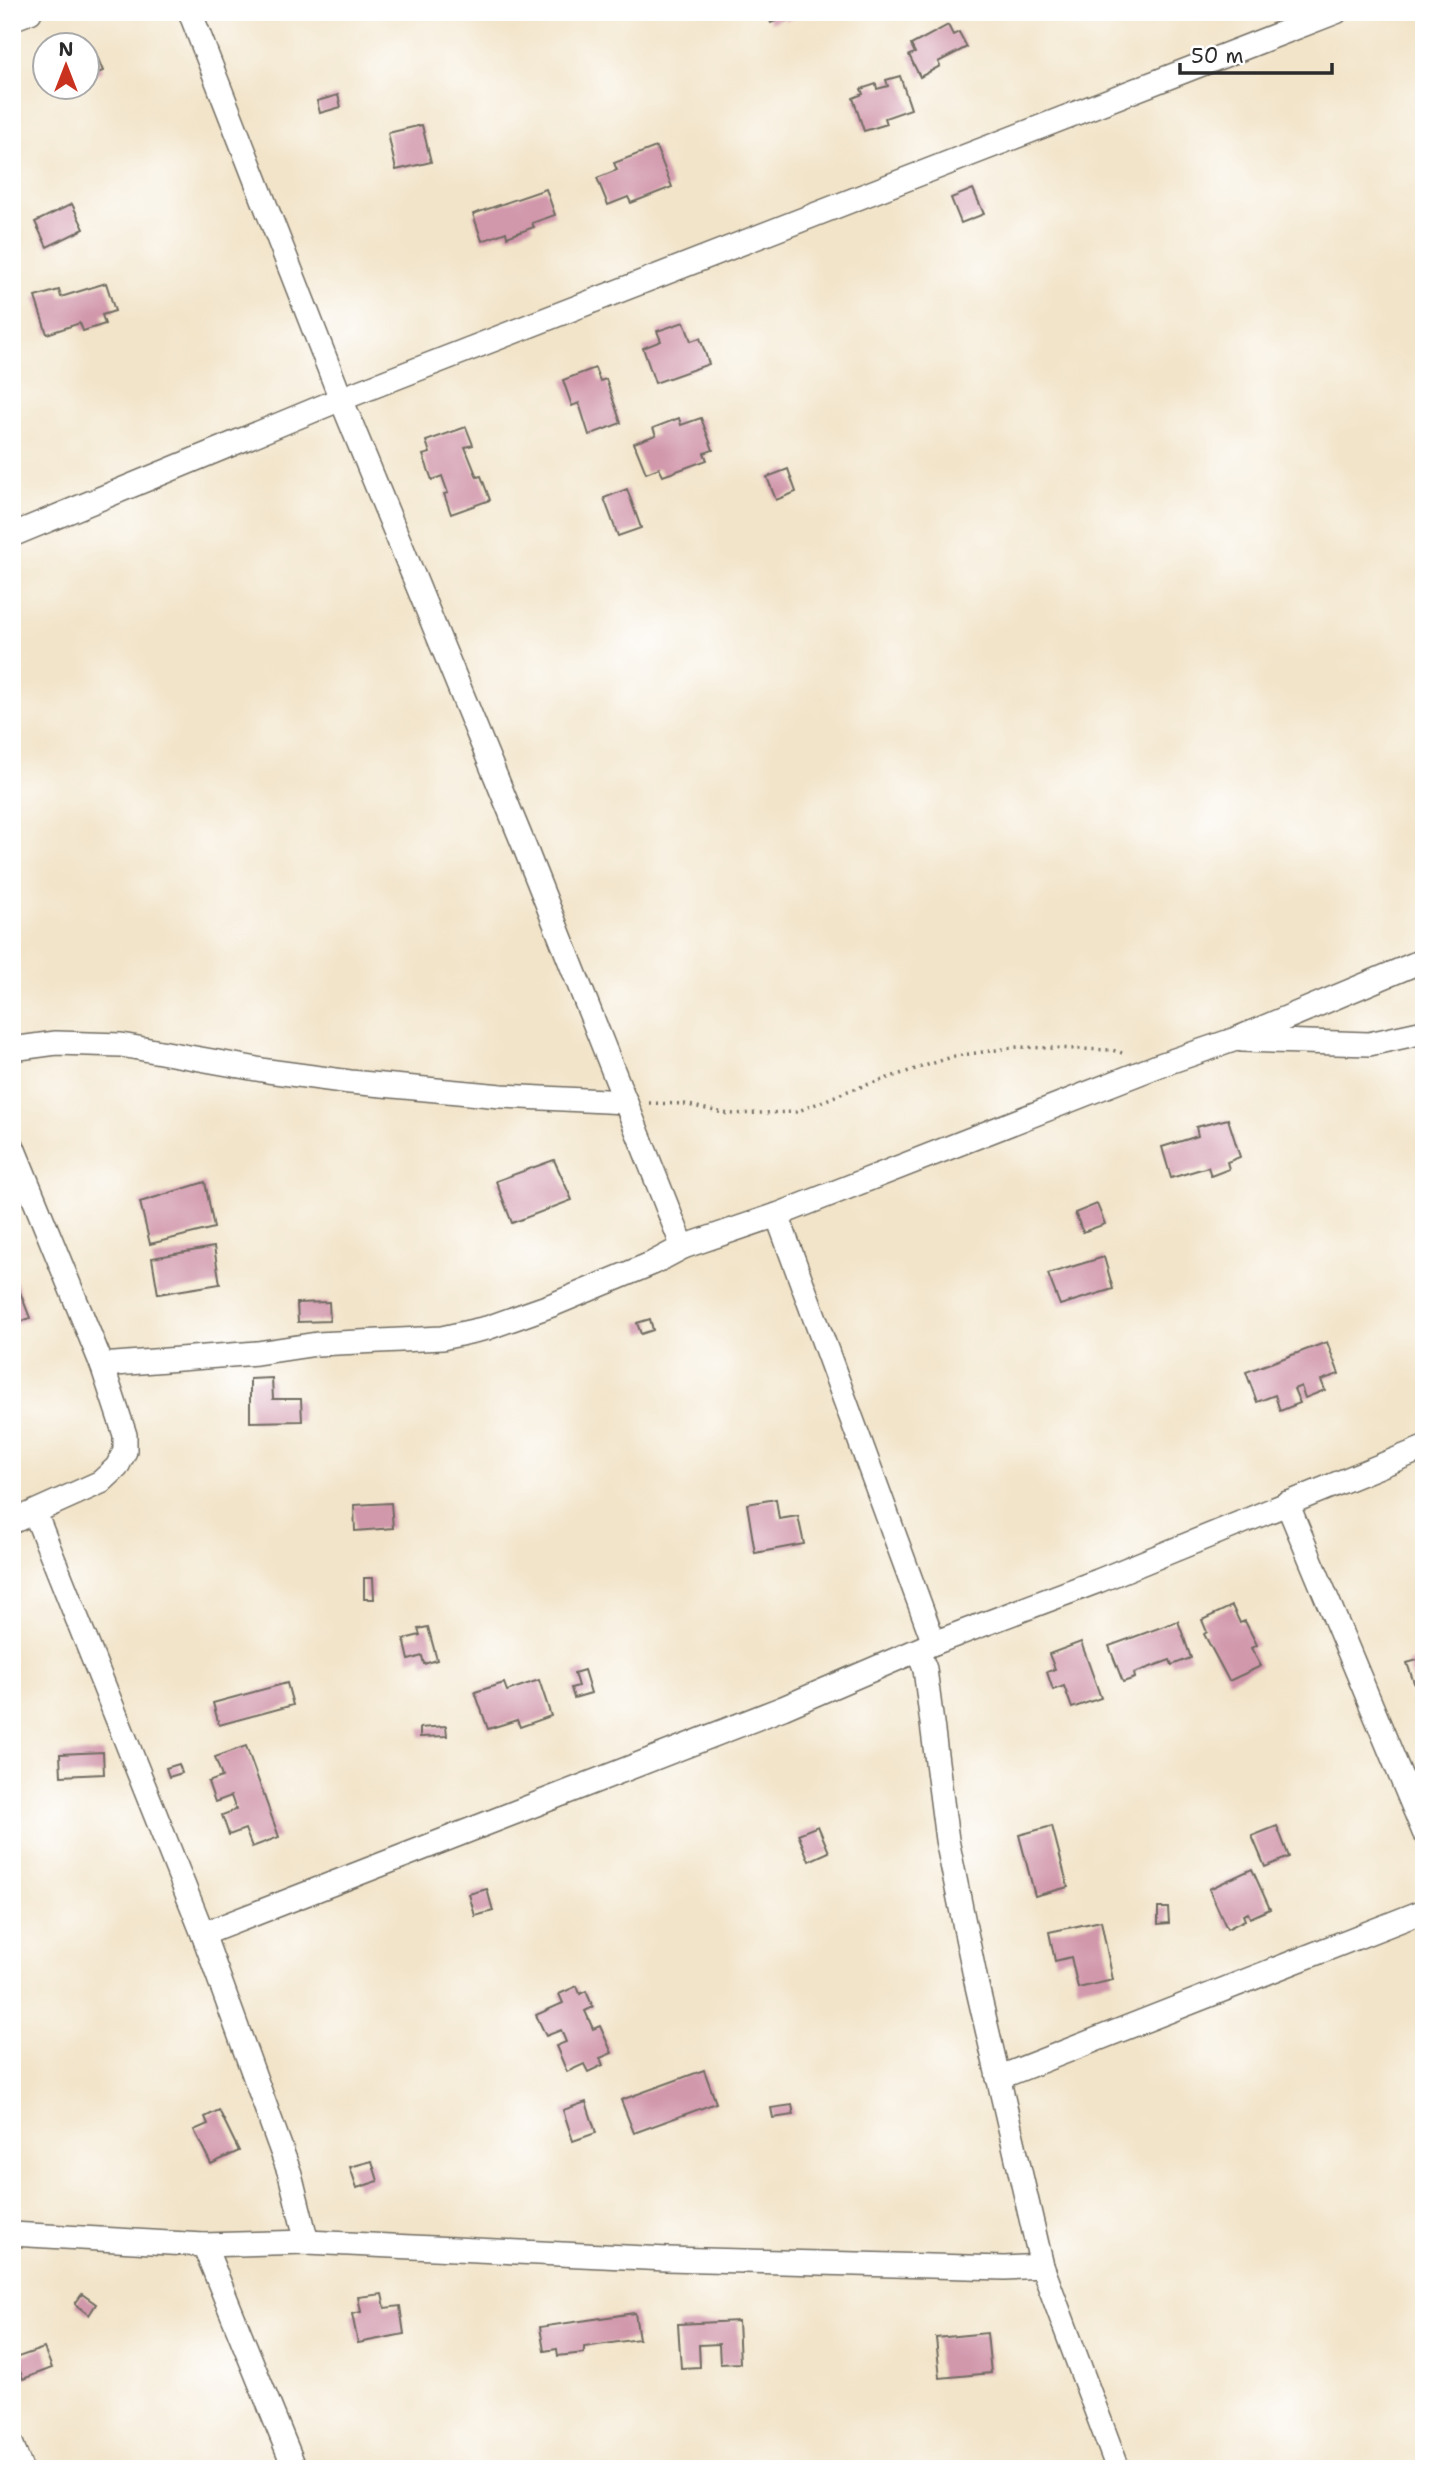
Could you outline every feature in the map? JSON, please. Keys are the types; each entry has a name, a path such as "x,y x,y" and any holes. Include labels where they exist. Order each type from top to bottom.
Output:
{"street":[{"path":"12,19 30,12"},
{"path":"191,12 341,398 520,835 683,1247"},
{"path":"12,535 341,398 1336,12"},
{"path":"102,1365 257,1353 317,1344 442,1338 487,1328 552,1305 653,1263 683,1247 777,1215 1160,1065 1236,1039 1424,960"},
{"path":"1236,1039 1369,1044 1424,1032"},
{"path":"12,1049 56,1043 121,1045 268,1071 350,1082 501,1096 626,1102"},
{"path":"12,1145 102,1365 125,1435 125,1451 117,1467 101,1482 12,1522"},
{"path":"777,1215 926,1647 925,1670 947,1840 976,1986 1042,2266 1118,2469"},
{"path":"203,1934 783,1708 926,1647 1098,1581 1424,1448"},
{"path":"1287,1503 1424,1832"},
{"path":"34,1513 203,1934 290,2174 307,2242"},
{"path":"998,2078 1424,1911"},
{"path":"12,2234 204,2245 307,2242 681,2259 1005,2268 1042,2266"},
{"path":"204,2245 295,2469"},
{"path":"12,2445 21,2469"}],"path":[{"path":"626,1102 684,1104 728,1114 796,1112 848,1091 955,1056 1018,1047 1112,1049 1160,1065"}],"building":[{"path":"766,12 808,12 786,21 785,17 771,23"},
{"path":"948,25 953,35 959,32 967,47 938,62 940,66 920,77 909,55 915,53 911,45"},
{"path":"900,76 911,109 885,118 887,124 864,131 853,98 863,94 861,89 876,84 877,89 888,86 886,80"},
{"path":"338,95 341,107 320,113 317,101"},
{"path":"422,125 431,162 396,170 388,133"},
{"path":"656,147 672,187 631,203 628,197 608,205 597,178 617,170 614,163"},
{"path":"546,189 555,215 532,223 534,227 507,237 506,232 482,241 473,214"},
{"path":"973,189 984,214 961,223 951,198"},
{"path":"72,204 84,229 47,247 35,222"},
{"path":"106,283 115,311 102,315 105,324 83,331 80,323 47,334 35,297 59,290 61,297"},
{"path":"684,322 691,341 700,338 709,364 655,383 643,348 661,341 657,331"},
{"path":"595,368 600,381 606,379 621,423 589,435 579,403 572,406 563,380"},
{"path":"679,418 681,425 701,418 713,450 704,453 707,460 663,476 659,468 646,473 634,443 656,435 653,428"},
{"path":"466,427 473,445 465,447 490,500 451,514 444,494 448,493 442,476 432,480 423,455 430,453 426,441"},
{"path":"788,469 796,492 776,500 767,477"},
{"path":"627,489 641,528 618,536 604,498"},
{"path":"1228,1119 1240,1157 1227,1162 1229,1169 1211,1176 1208,1167 1171,1178 1162,1147 1198,1136 1196,1127"},
{"path":"554,1160 572,1200 512,1223 496,1181"},
{"path":"205,1182 214,1228 150,1244 140,1202"},
{"path":"1097,1204 1105,1224 1083,1232 1075,1213"},
{"path":"214,1247 220,1284 158,1294 152,1258"},
{"path":"1104,1257 1113,1289 1060,1305 1048,1274"},
{"path":"12,1271 30,1318 12,1325"},
{"path":"329,1302 330,1321 298,1322 297,1303"},
{"path":"650,1319 653,1330 641,1334 637,1323"},
{"path":"1327,1342 1339,1374 1321,1380 1325,1390 1305,1398 1301,1386 1294,1389 1300,1403 1280,1411 1275,1395 1257,1402 1246,1372"},
{"path":"272,1378 273,1399 301,1399 302,1421 250,1422 250,1379"},
{"path":"776,1499 779,1519 798,1516 804,1544 755,1553 747,1504"},
{"path":"391,1503 393,1528 355,1531 354,1505"},
{"path":"364,1578 373,1578 374,1599 364,1599"},
{"path":"1232,1606 1240,1623 1245,1621 1257,1645 1251,1648 1261,1666 1229,1681 1204,1634 1207,1632 1202,1620"},
{"path":"1178,1621 1191,1658 1172,1665 1170,1660 1134,1673 1135,1678 1123,1682 1109,1646"},
{"path":"428,1627 437,1660 424,1664 422,1656 409,1660 404,1639 420,1635 418,1629"},
{"path":"1081,1642 1101,1698 1072,1708 1064,1686 1053,1690 1047,1672 1055,1669 1049,1654"},
{"path":"1424,1658 1424,1692 1418,1694 1407,1663"},
{"path":"584,1670 591,1693 574,1698 571,1688 578,1686 574,1673"},
{"path":"539,1680 551,1716 520,1727 517,1720 488,1729 475,1692 504,1683 507,1691"},
{"path":"287,1683 293,1705 219,1725 213,1703"},
{"path":"446,1726 447,1736 420,1737 420,1728"},
{"path":"246,1746 279,1837 252,1847 245,1829 229,1835 222,1815 236,1810 231,1796 215,1802 208,1782 222,1777 215,1757"},
{"path":"103,1752 104,1774 61,1776 60,1754"},
{"path":"179,1764 182,1773 169,1777 166,1768"},
{"path":"818,1826 829,1852 809,1861 798,1834"},
{"path":"1052,1826 1068,1887 1035,1896 1019,1835"},
{"path":"1277,1826 1289,1857 1265,1867 1252,1836"},
{"path":"1252,1869 1270,1909 1250,1918 1248,1913 1243,1915 1245,1920 1227,1929 1209,1889"},
{"path":"487,1889 493,1911 475,1916 469,1894"},
{"path":"1158,1908 1168,1908 1169,1923 1158,1924"},
{"path":"1101,1921 1113,1980 1078,1988 1071,1957 1055,1961 1049,1932"},
{"path":"577,1986 580,1994 586,1991 593,2007 585,2011 593,2029 600,2026 612,2053 600,2058 603,2065 588,2072 584,2064 567,2072 556,2046 566,2042 561,2030 546,2036 536,2015 563,2003 559,1994"},
{"path":"704,2070 716,2103 634,2133 621,2100"},
{"path":"586,2102 596,2133 573,2141 563,2110"},
{"path":"792,2105 794,2115 773,2118 771,2108"},
{"path":"219,2110 239,2151 211,2164 194,2130 208,2124 205,2117"},
{"path":"372,2161 378,2181 357,2188 350,2167"},
{"path":"82,2294 96,2304 89,2315 75,2304"},
{"path":"382,2294 385,2308 400,2306 404,2334 358,2343 352,2314 361,2312 358,2297"},
{"path":"635,2313 639,2339 584,2347 584,2353 558,2356 557,2349 544,2351 540,2327"},
{"path":"738,2321 740,2363 720,2364 719,2344 699,2345 700,2367 681,2368 678,2324"},
{"path":"987,2333 991,2373 940,2378 936,2338"},
{"path":"44,2348 52,2368 23,2379 15,2358"}]}
